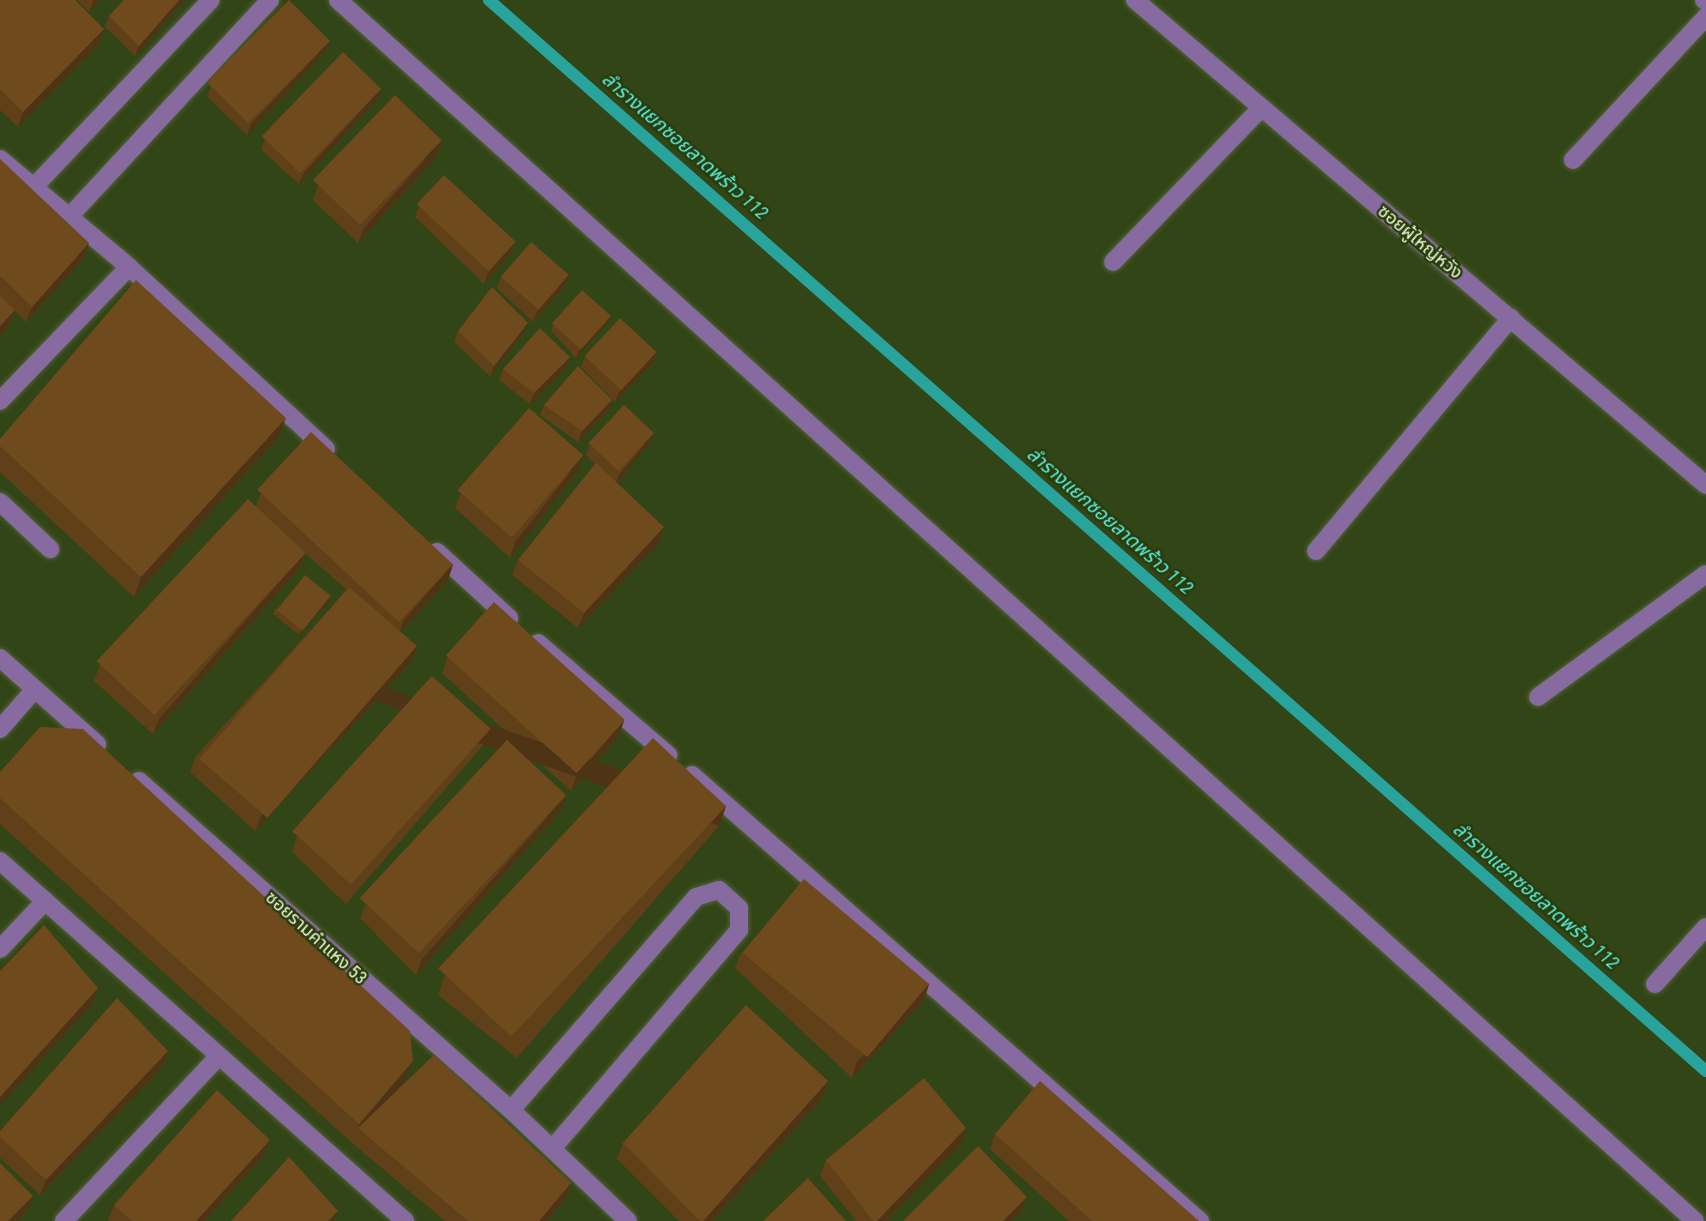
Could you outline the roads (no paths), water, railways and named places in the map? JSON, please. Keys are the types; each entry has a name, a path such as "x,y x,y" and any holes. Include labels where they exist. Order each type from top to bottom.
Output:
{"street":[{"path":"32,189 211,0"},
{"path":"69,217 270,0"},
{"path":"338,0 1695,1221"},
{"name":"ซอยผู้ใหญ่หวัง","path":"1135,0 1706,485"},
{"path":"1573,160 1706,17"},
{"path":"1113,262 1261,108"},
{"path":"0,159 32,189 129,267 342,465"},
{"path":"0,401 129,267"},
{"path":"1316,551 1511,318"},
{"path":"0,502 50,549"},
{"path":"424,540 1199,1221"},
{"path":"1538,697 1706,574"},
{"path":"0,658 107,753"},
{"path":"0,729 35,689"},
{"name":"ซอยรามคำแหง 53","path":"128,771 511,1111 628,1221"},
{"path":"0,861 400,1219"},
{"path":"511,1111 696,897 719,890 739,908 738,930 552,1149"},
{"path":"0,948 45,901"},
{"path":"1654,984 1706,927"},
{"path":"64,1221 219,1056"}],"waterway":[{"name":"ลำรางแยกซอยลาดพร้าว 112","path":"489,0 1706,1071"}]}
